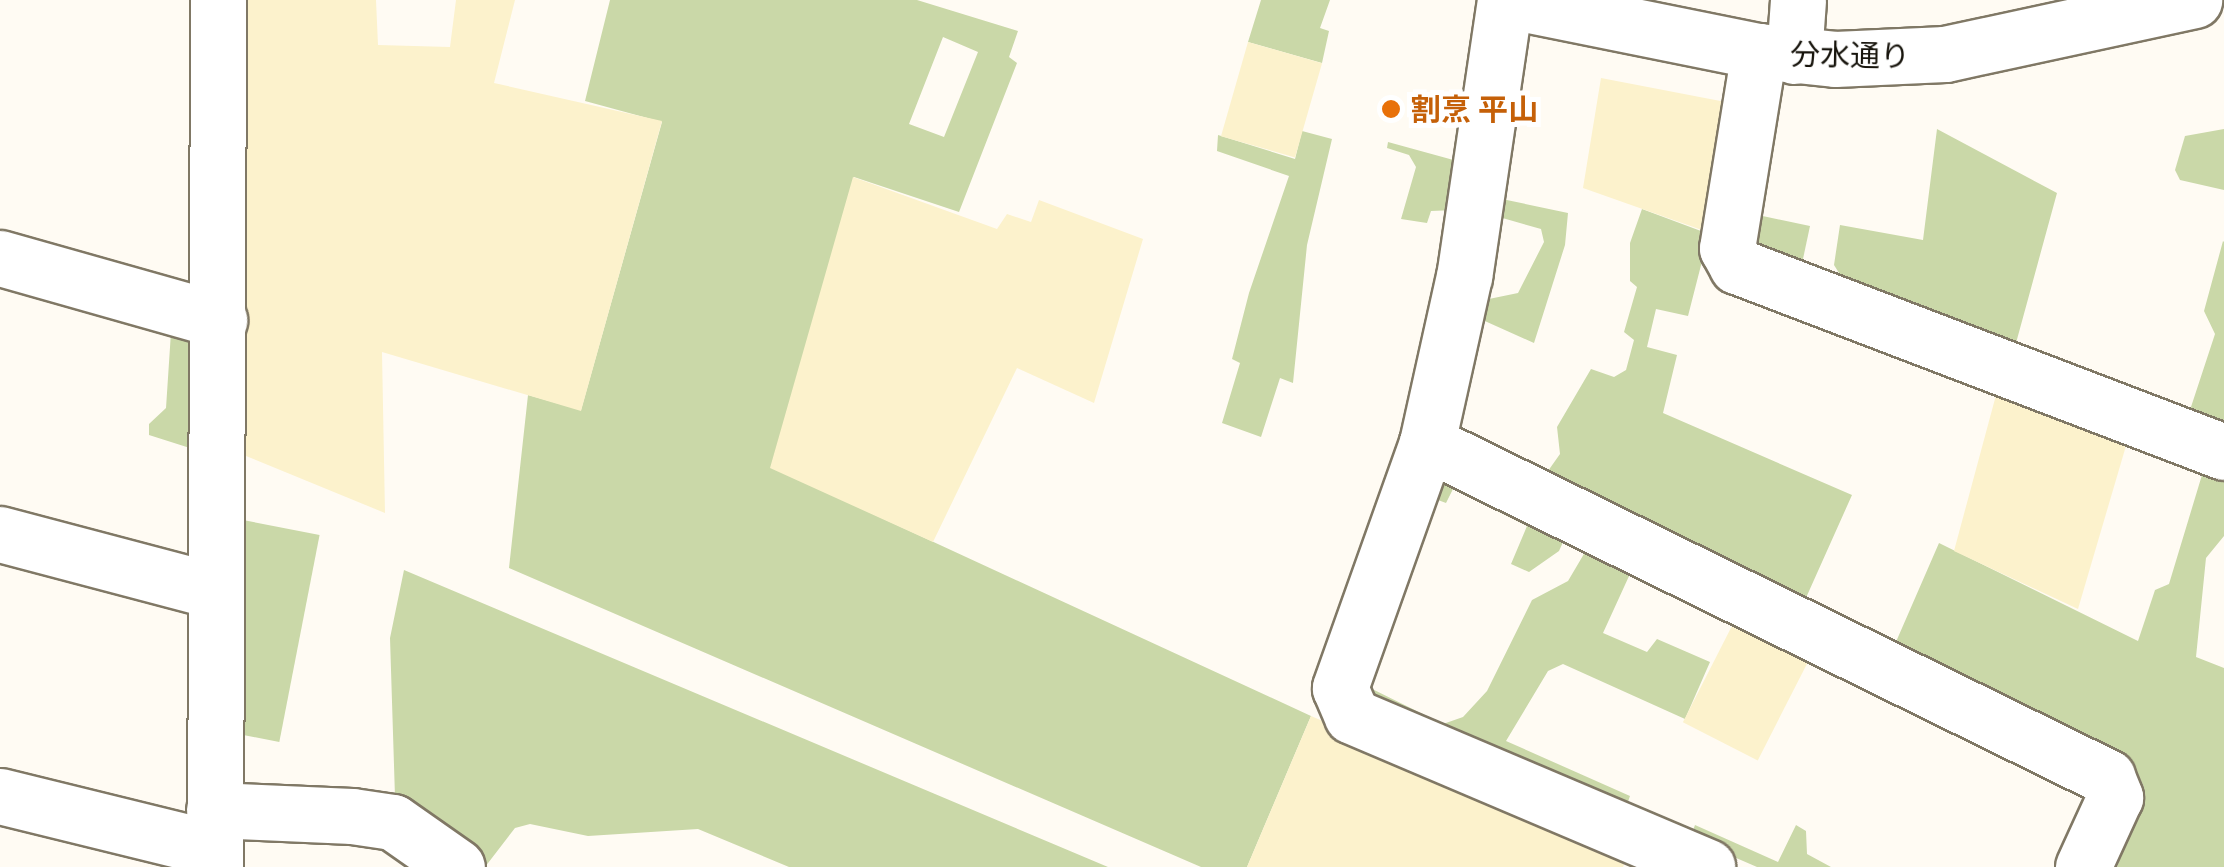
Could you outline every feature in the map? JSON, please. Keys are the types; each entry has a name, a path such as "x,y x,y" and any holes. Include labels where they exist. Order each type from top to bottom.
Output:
{"street":[{"path":"215,842 220,320 218,0"},
{"path":"1505,0 1464,276 1428,443 1340,688 1352,716 1707,867"},
{"name":"分水通り","path":"1505,0 1777,54 1862,59 1945,54 2194,0"},
{"path":"1798,0 1777,54 1727,248 1737,266 2224,452"},
{"path":"0,258 220,320"},
{"path":"1428,443 2107,778 2116,797 2083,867"},
{"path":"0,534 215,590"},
{"path":"0,796 215,842 352,816 394,822 458,867"}],"green space":[{"path":"610,0 917,0 1018,31 1009,57 1017,63 959,212 854,177 771,467 1311,716 1247,867 1201,867 509,568 528,395 581,410 662,122 585,101","holes":["943,37 978,52 944,137 909,124"]},
{"path":"1261,0 1330,0 1320,28 1329,31 1322,63 1248,42"},
{"path":"1937,129 2057,193 2016,343 1844,281 1834,265 1840,225 1923,240"},
{"path":"2224,129 2224,190 2180,180 2175,170 2185,136"},
{"path":"1302,131 1332,139 1307,245 1293,383 1280,378 1261,437 1222,423 1240,363 1232,359 1249,293 1289,176 1217,151 1218,135 1295,159"},
{"path":"1388,142 1468,164 1455,210 1431,211 1427,223 1401,219 1416,167 1409,155 1387,148"},
{"path":"1502,199 1568,213 1565,245 1534,343 1467,313 1484,300 1518,293 1544,242 1541,229 1499,217"},
{"path":"1642,209 1709,234 1688,316 1656,309 1647,347 1677,355 1663,413 1852,495 1801,609 1543,478 1560,454 1557,427 1591,369 1614,377 1626,370 1634,340 1624,332 1637,287 1630,281 1630,243"},
{"path":"1744,212 1810,226 1800,273 1749,255"},
{"path":"2223,241 2224,428 2189,413 2215,334 2204,311"},
{"path":"171,332 195,343 193,449 149,435 149,424 166,408"},
{"path":"1430,462 1568,531 1559,551 1529,572 1511,564 1527,526 1453,489 1446,503 1430,497 1407,552 1415,559 1360,683 1443,724 1463,717 1487,691 1532,600 1568,581 1591,542 1635,563 1603,633 1647,652 1657,639 1710,662 1685,719 1563,664 1548,671 1506,741 1630,796 1624,813 1466,745 1371,710 1362,705 1349,685"},
{"path":"2205,465 2224,473 2224,536 2206,558 2196,657 2224,668 2224,867 2117,867 2144,787 2134,766 1892,651 1939,543 2138,641 2155,590 2169,584"},
{"path":"243,520 320,535 279,742 203,727"},
{"path":"404,570 1108,867 789,867 698,829 588,836 530,824 515,828 485,867 395,797 390,638"},
{"path":"1695,825 1778,862 1796,825 1806,831 1807,854 1831,867 1757,867 1690,838"}],"sand":[{"path":"244,0 376,0 378,45 450,47 456,0 515,0 494,83 662,121 581,411 382,352 385,513 246,456"},
{"path":"1248,42 1322,63 1295,157 1221,136"},
{"path":"1601,78 1736,104 1716,235 1583,188"},
{"path":"853,177 997,229 1007,214 1031,222 1039,200 1143,239 1094,403 1017,368 933,542 770,468"},
{"path":"1999,384 2128,439 2078,609 1954,551"},
{"path":"1736,618 1811,656 1758,760 1683,722"},
{"path":"1311,716 1629,852 1623,867 1247,867"}],"place":[{"name":"割烹 平山","path":"1391,109"}]}
